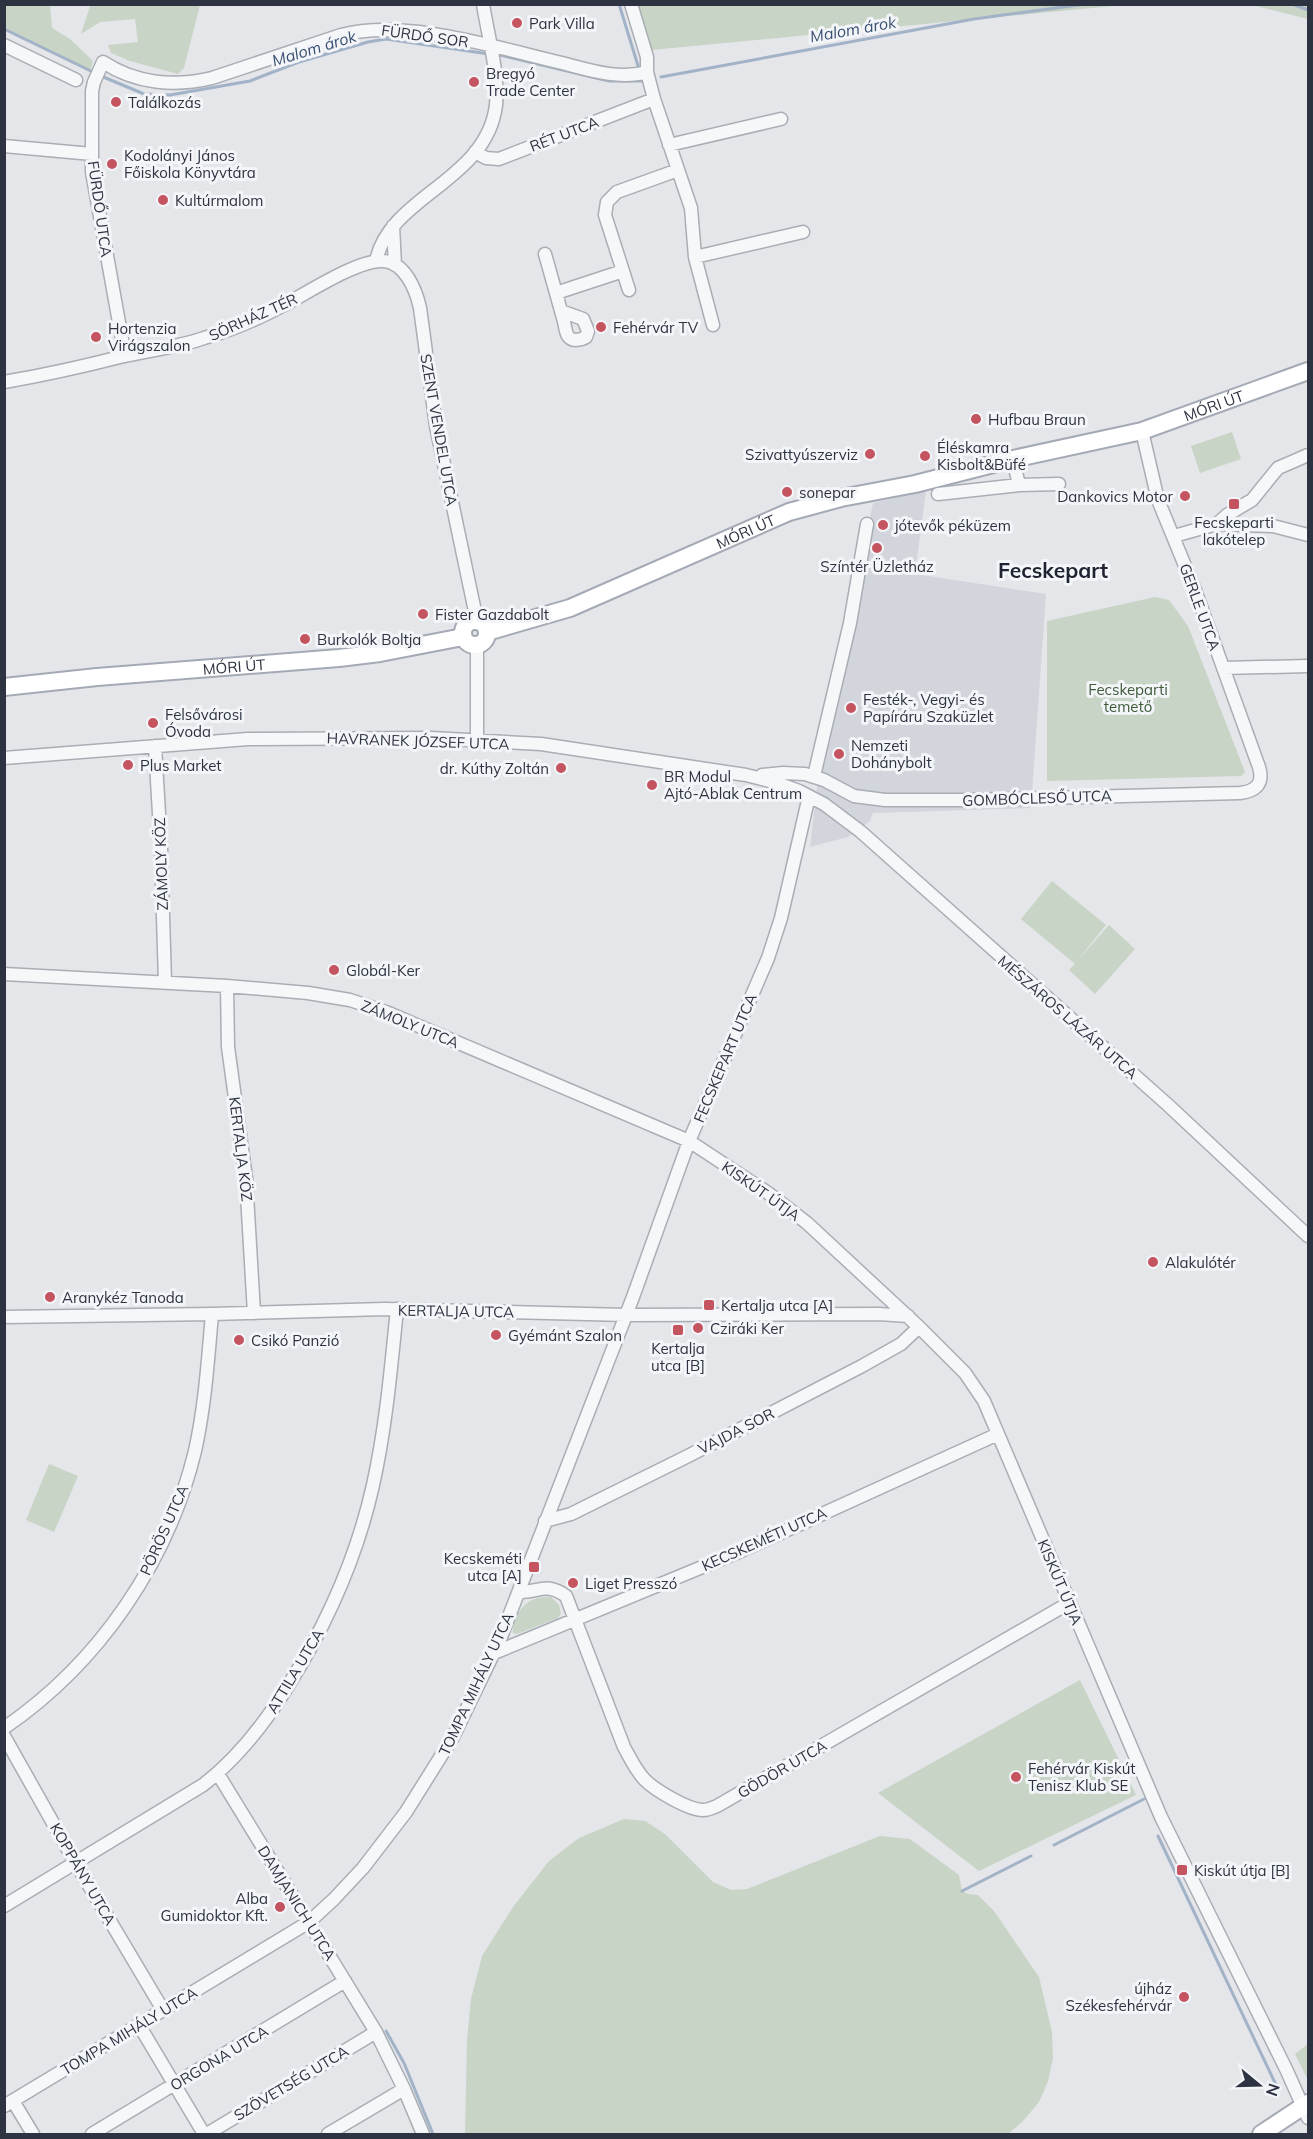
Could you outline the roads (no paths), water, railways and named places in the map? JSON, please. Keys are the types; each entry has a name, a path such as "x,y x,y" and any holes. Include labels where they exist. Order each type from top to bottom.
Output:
{"main road":[{"name":"MÓRI ÚT","path":"4,687 98,677 339,658 476,634 570,608 789,512 841,498 915,484 1013,459 1142,431 1308,371"},
{"path":"1261,2134 1307,2109"}],"street":[{"path":"393,226 395,265 376,261 382,240 393,226 454,176 475,152 489,128 495,106 494,68 483,4"},
{"path":"631,4 647,57 647,72 654,99 691,208 695,257 713,325"},
{"name":"FÜRDŐ SOR","path":"101,65 148,80 179,84 212,78 356,31 385,29 421,32 600,72 627,75 647,72"},
{"path":"4,45 76,80"},
{"name":"FÜRDŐ UTCA","path":"101,65 94,82 92,154 96,199 125,356"},
{"name":"RÉT UTCA","path":"475,152 486,158 499,159 654,99"},
{"path":"669,145 781,119"},
{"path":"4,146 92,154"},
{"path":"629,290 605,215 607,202 617,192 678,170"},
{"path":"695,257 803,232"},
{"path":"545,254 561,311"},
{"name":"SÖRHÁZ TÉR","path":"4,382 61,372 204,339 278,309 354,268 376,261"},
{"name":"SZENT VENDEL UTCA","path":"395,265 408,277 417,295 420,308 436,426 476,634 477,741"},
{"path":"556,293 623,271"},
{"name":"GERLE UTCA","path":"1142,431 1158,500 1174,536 1223,668 1259,767 1261,782"},
{"path":"1217,524 1252,500 1278,468 1308,455"},
{"path":"1013,459 1019,485"},
{"path":"938,494 1019,485 1059,484"},
{"path":"755,777 783,773 809,775 850,623 867,524"},
{"path":"1174,536 1217,524 1274,526 1308,534"},
{"path":"1223,668 1308,666"},
{"name":"HAVRANEK JÓZSEF UTCA","path":"4,758 248,739 396,738 541,744 755,777 804,794 824,804"},
{"name":"ZÁMOLY KÖZ","path":"155,746 165,983"},
{"name":"GOMBÓCLESŐ UTCA","path":"809,775 854,796 868,799 927,800 1240,793 1250,791 1261,782"},
{"name":"FECSKEPART UTCA","path":"626,1315 689,1141 774,940 809,775"},
{"path":"824,804 833,785"},
{"name":"MÉSZÁROS LÁZÁR UTCA","path":"824,804 860,831 1168,1105 1308,1236"},
{"name":"ZÁMOLY UTCA","path":"4,974 227,986 326,995 369,1006 689,1141"},
{"name":"KERTALJA KÖZ","path":"227,986 228,1047 246,1178 254,1313"},
{"name":"KISKÚT ÚTJA","path":"689,1141 783,1203 807,1223 920,1327 970,1380 984,1401 1161,1817 1307,2109"},
{"name":"KERTALJA UTCA","path":"4,1317 397,1309 626,1315 879,1314 908,1316"},
{"name":"ATTILA UTCA","path":"4,1906 218,1774 244,1746 283,1694 309,1652 345,1576 365,1515 379,1456 397,1309"},
{"name":"PÖRÖS UTCA","path":"4,1728 32,1709 91,1651 129,1601 156,1554 180,1498 195,1450 205,1389 212,1314"},
{"name":"TOMPA MIHÁLY UTCA","path":"9,2103 309,1922 363,1868 406,1812 453,1737 494,1653 626,1315"},
{"name":"VAJDA SOR","path":"545,1521 571,1514 719,1440 901,1344 920,1327"},
{"name":"KECSKEMÉTI UTCA","path":"494,1653 741,1551 998,1434"},
{"path":"519,1592 541,1587 561,1592 566,1596 576,1619"},
{"name":"GÖDÖR UTCA","path":"576,1619 624,1748 634,1765 652,1786 687,1806 704,1810 717,1806 1069,1603"},
{"name":"KOPPÁNY UTCA","path":"4,1736 75,1862 163,2010"},
{"name":"DAMJANICH UTCA","path":"218,1774 376,2031 423,2134"},
{"name":"ORGONA UTCA","path":"92,2134 345,1981"},
{"path":"139,2025 205,2134"},
{"name":"SZÖVETSÉG UTCA","path":"205,2134 376,2031"},
{"path":"328,2134 404,2089"},
{"path":"9,2103 33,2134"}],"waterway":[{"path":"619,4 639,69"},
{"name":"Malom árok","path":"661,77 974,19 1086,4"},
{"name":"Malom árok","path":"1292,4 1308,10"},
{"name":"Malom árok","path":"4,29 95,73"},
{"name":"Malom árok","path":"101,76 144,94 170,95 250,81 299,62 386,39 489,54"},
{"name":"Malom árok","path":"496,54 609,81 642,81"},
{"path":"1054,1845 1144,1799"},
{"path":"1158,1836 1276,2085"},
{"path":"962,1891 1031,1856"},
{"path":"386,2031 404,2063 433,2134"}],"place":[{"name":"Park Villa","path":"517,23"},
{"name":"Bregyó Trade Center","path":"474,82"},
{"name":"Találkozás","path":"116,102"},
{"name":"Kodolányi János Főiskola Könyvtára","path":"112,164"},
{"name":"Kultúrmalom","path":"163,200"},
{"name":"Fehérvár TV","path":"601,327"},
{"name":"Hortenzia Virágszalon","path":"96,337"},
{"name":"Hufbau Braun","path":"976,419"},
{"name":"Szivattyúszerviz","path":"870,454"},
{"name":"Éléskamra Kisbolt&Büfé","path":"925,456"},
{"name":"sonepar","path":"787,492"},
{"name":"Dankovics Motor","path":"1185,496"},
{"name":"Fecskeparti lakótelep","path":"1234,504"},
{"name":"jótevők péküzem","path":"883,525"},
{"name":"Színtér Üzletház","path":"877,548"},
{"name":"Fister Gazdabolt","path":"423,614"},
{"name":"Burkolók Boltja","path":"305,639"},
{"name":"Festék-, Vegyi- és Papíráru Szaküzlet","path":"851,708"},
{"name":"Felsővárosi Óvoda","path":"153,723"},
{"name":"Nemzeti Dohánybolt","path":"839,754"},
{"name":"Plus Market","path":"128,765"},
{"name":"dr. Kúthy Zoltán","path":"561,768"},
{"name":"BR Modul Ajtó-Ablak Centrum","path":"652,785"},
{"name":"Globál-Ker","path":"334,970"},
{"name":"Alakulótér","path":"1153,1262"},
{"name":"Aranykéz Tanoda","path":"50,1297"},
{"name":"Kertalja utca [A]","path":"709,1305"},
{"name":"Cziráki Ker","path":"698,1328"},
{"name":"Kertalja utca [B]","path":"678,1330"},
{"name":"Gyémánt Szalon","path":"496,1335"},
{"name":"Csikó Panzió","path":"239,1340"},
{"name":"Kecskeméti utca [A]","path":"534,1567"},
{"name":"Liget Presszó","path":"573,1583"},
{"name":"Fehérvár Kiskút Tenisz Klub SE","path":"1016,1777"},
{"name":"Kiskút útja [B]","path":"1182,1870"},
{"name":"Alba Gumidoktor Kft.","path":"280,1907"},
{"name":"újház Székesfehérvár","path":"1184,1997"}],"district":[{"name":"Fecskepart","path":"1053,570"}],"park label":[{"name":"Fecskeparti temető","path":"1128,698"}]}
